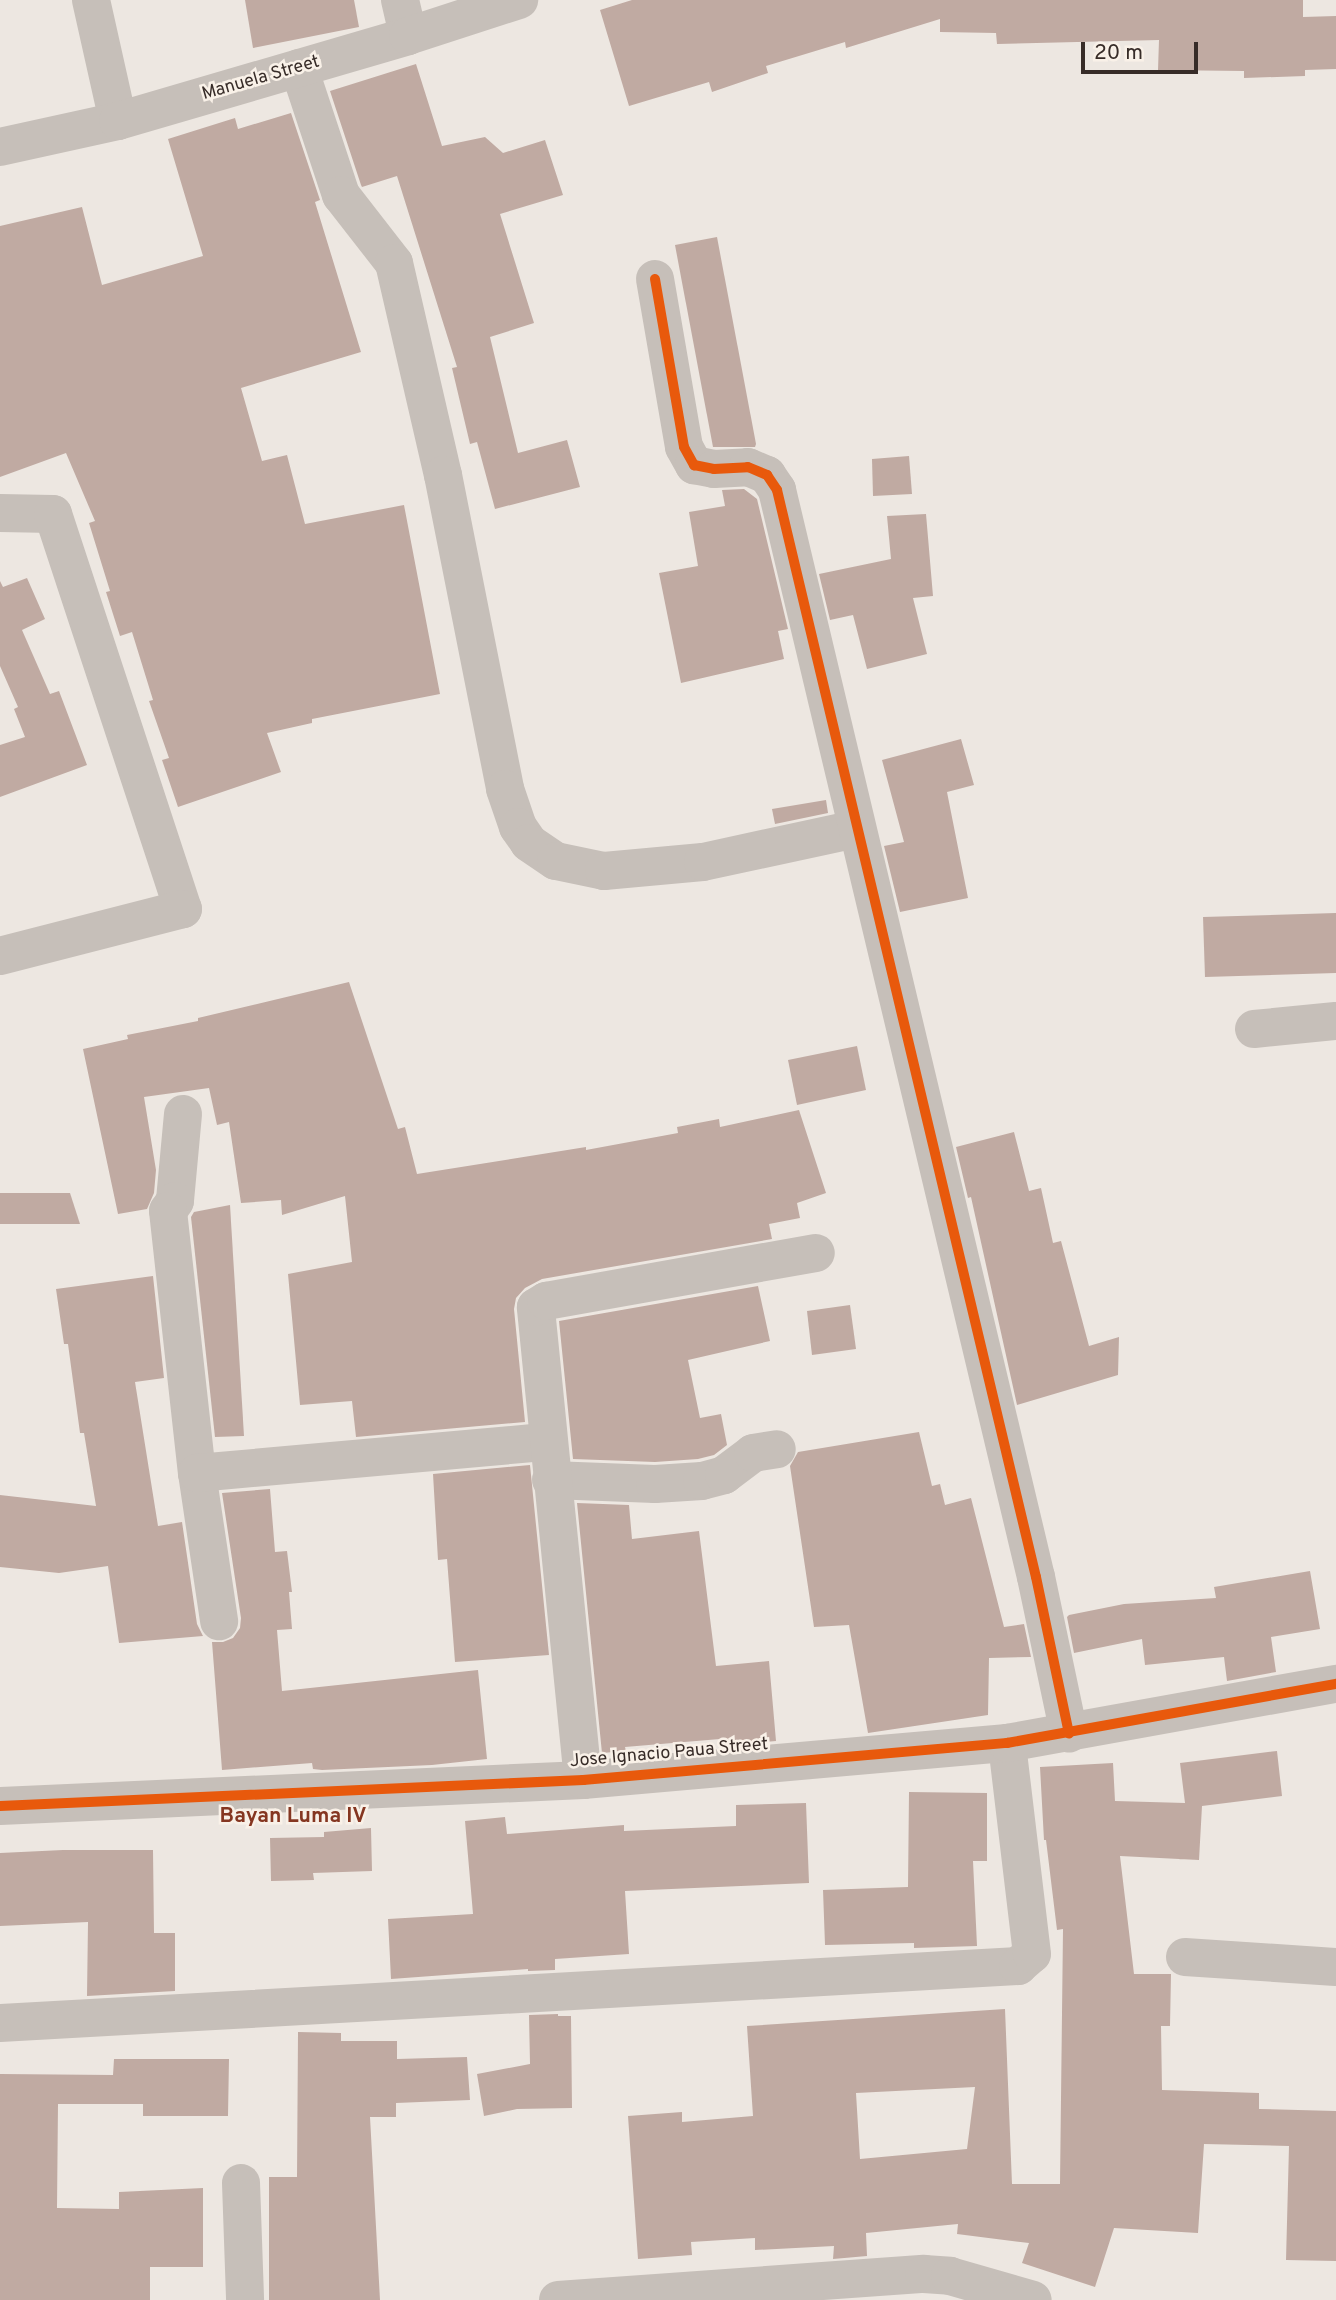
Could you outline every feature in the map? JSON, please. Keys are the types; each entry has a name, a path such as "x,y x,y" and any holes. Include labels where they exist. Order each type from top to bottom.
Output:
{"street":[{"path":"91,0 118,121"},
{"name":"Manuela Street","path":"0,147 118,121 299,68 404,18 519,0"},
{"path":"299,68 341,195 394,263 443,475 505,789 518,827 529,844 556,861 604,871 703,862 856,829"},
{"path":"655,279 684,447 694,465 714,469 748,467 766,475 777,490 1036,1577 1069,1734"},
{"path":"0,513 52,514 183,909 0,956"},
{"path":"1254,1029 1336,1021"},
{"path":"183,1114 175,1201 168,1211 197,1473 219,1620"},
{"path":"583,1780 547,1442 536,1307 546,1301 816,1253"},
{"path":"197,1473 547,1442"},
{"path":"551,1480 655,1484 702,1481 724,1475 753,1453 777,1450"},
{"name":"Jose Ignacio Paua Street","path":"0,1806 583,1780 1007,1743 1336,1684"},
{"path":"0,2022 1018,1966 1032,1954 1007,1743"},
{"path":"1185,1957 1336,1967"},
{"path":"241,2183 245,2300"},
{"path":"558,2300 923,2287 950,2276 1033,2300"}],"building":[{"path":"245,0 354,0 359,27 253,48"},
{"path":"632,0 1303,0 1303,17 1336,16 1336,69 1305,70 1305,76 1244,78 1244,71 1158,70 1159,40 997,44 996,33 940,32 940,19 846,48 845,42 766,66 768,73 712,92 709,82 629,106 600,10"},
{"path":"416,64 442,146 485,137 503,153 545,140 563,195 500,214 534,323 490,337 518,453 567,440 580,487 495,509 477,442 470,444 452,368 457,367 397,176 362,187 361,185 330,91"},
{"path":"291,113 320,200 315,202 361,352 241,388 262,461 287,455 305,524 404,505 440,694 312,719 312,723 267,733 281,772 178,807 162,760 169,758 149,701 153,700 132,632 120,636 106,592 110,591 89,523 95,521 66,453 0,477 0,226 82,207 102,285 203,256 168,139 235,118 238,129"},
{"path":"717,237 755,447 713,447 675,245"},
{"path":"909,456 912,494 873,496 872,459"},
{"path":"744,489 757,499 788,629 778,631 784,659 681,683 659,573 698,566 689,512 725,506 722,490"},
{"path":"926,514 933,596 913,598 927,654 867,669 853,615 830,620 819,574 891,559 887,516"},
{"path":"27,578 45,619 22,630 50,694 59,691 87,765 0,797 0,745 25,737 14,709 18,707 0,666 0,581 3,587"},
{"path":"961,739 974,785 947,792 968,898 900,912 884,846 904,842 882,760"},
{"path":"826,800 828,813 775,824 772,809"},
{"path":"1336,913 1336,973 1205,977 1203,917"},
{"path":"349,982 398,1129 405,1127 417,1174 586,1147 586,1150 678,1133 677,1127 719,1119 720,1127 799,1110 826,1193 797,1203 800,1218 769,1224 772,1239 542,1279 525,1288 516,1298 514,1309 525,1422 356,1437 352,1401 300,1405 288,1274 352,1262 345,1196 282,1215 281,1200 241,1203 229,1122 217,1125 209,1088 144,1097 156,1170 154,1193 147,1209 118,1214 83,1049 128,1039 127,1035 198,1021 198,1018"},
{"path":"857,1046 866,1090 797,1105 788,1060"},
{"path":"1014,1132 1029,1191 1041,1188 1053,1243 1061,1241 1089,1346 1119,1337 1118,1375 1017,1405 971,1197 968,1198 956,1147"},
{"path":"0,1193 70,1193 80,1224 0,1224"},
{"path":"230,1205 244,1436 215,1437 191,1217 194,1212"},
{"path":"153,1276 164,1378 135,1382 158,1526 182,1522 197,1624 203,1636 119,1643 108,1566 59,1573 0,1567 0,1495 96,1506 84,1433 80,1433 68,1344 64,1344 56,1289"},
{"path":"758,1286 770,1341 688,1360 700,1418 721,1414 727,1445 714,1455 698,1459 655,1462 573,1459 559,1321"},
{"path":"850,1305 856,1349 812,1355 807,1311"},
{"path":"919,1432 932,1486 940,1484 945,1505 971,1498 1004,1627 1024,1624 1031,1657 989,1658 988,1715 868,1733 849,1625 814,1627 790,1466 798,1452"},
{"path":"530,1465 549,1655 455,1662 447,1559 438,1560 433,1474"},
{"path":"270,1489 275,1552 287,1551 292,1592 289,1592 292,1629 277,1630 282,1691 478,1670 487,1759 432,1765 322,1770 313,1769 312,1763 222,1770 212,1642 233,1638 240,1628 241,1618 222,1493"},
{"path":"577,1503 629,1505 632,1539 699,1531 716,1666 769,1661 776,1741 720,1746 720,1739 625,1747 626,1751 602,1753"},
{"path":"1310,1571 1320,1629 1271,1637 1276,1672 1227,1681 1224,1657 1145,1665 1142,1639 1074,1653 1067,1617 1069,1615 1124,1604 1216,1598 1214,1587"},
{"path":"1277,1751 1282,1796 1202,1806 1199,1860 1120,1856 1134,1974 1171,1974 1170,2026 1161,2026 1162,2090 1259,2093 1259,2109 1336,2111 1336,2261 1286,2260 1289,2146 1204,2144 1198,2233 1114,2228 1095,2287 1022,2263 1029,2243 957,2234 958,2224 866,2233 867,2256 833,2259 834,2246 755,2250 755,2238 691,2242 692,2255 638,2259 628,2116 682,2112 682,2122 753,2116 747,2026 1005,2009 1012,2184 1060,2184 1063,1929 1057,1930 1044,1840 1040,1767 1113,1763 1115,1801 1185,1803 1180,1763","holes":["975,2087 967,2149 860,2159 856,2093"]},
{"path":"909,1792 987,1793 987,1861 973,1861 977,1946 914,1948 914,1943 825,1945 823,1890 908,1887"},
{"path":"806,1803 809,1883 625,1891 629,1954 555,1959 555,1970 528,1969 391,1979 388,1919 473,1914 465,1821 505,1817 507,1834 624,1825 624,1831 736,1826 736,1805"},
{"path":"371,1828 372,1871 313,1873 314,1880 271,1881 270,1838 324,1837 324,1832"},
{"path":"153,1850 154,1933 175,1933 175,1991 87,1996 88,1922 0,1926 0,1853"},
{"path":"529,2015 571,2016 572,2108 517,2109 484,2116 477,2074 530,2064"},
{"path":"298,2032 341,2033 341,2041 397,2041 397,2059 467,2057 470,2100 396,2103 396,2117 370,2117 380,2300 269,2300 269,2177 297,2177"},
{"path":"114,2059 229,2059 228,2116 143,2116 143,2104 58,2104 57,2208 119,2209 119,2192 203,2188 203,2267 150,2267 150,2300 0,2300 0,2074 113,2075"}],"cycle path":[{"path":"655,279 684,447 694,465 714,469 748,467 767,475 777,490 1036,1577 1069,1734"},
{"path":"0,1806 583,1780 1007,1743 1336,1684"}],"district":[{"name":"Bayan Luma IV","path":"293,1817"}]}
